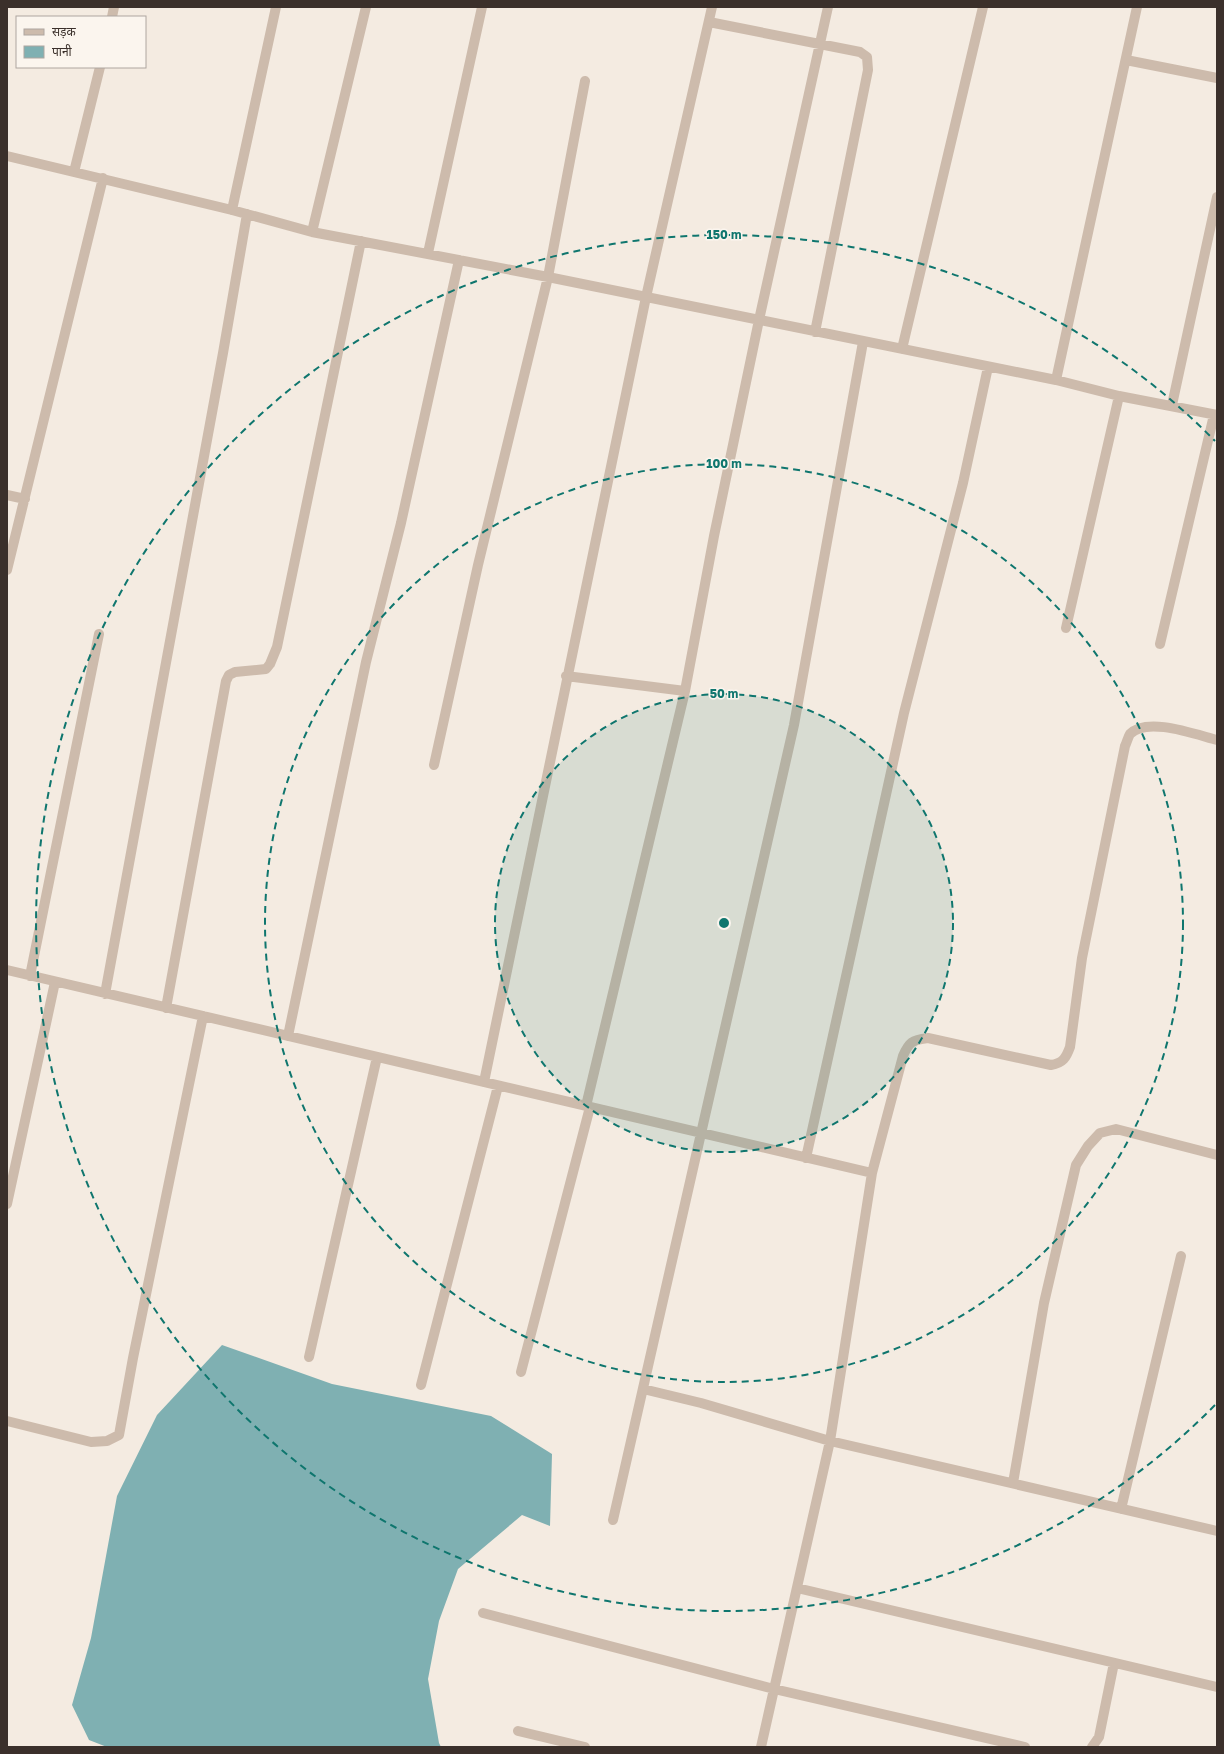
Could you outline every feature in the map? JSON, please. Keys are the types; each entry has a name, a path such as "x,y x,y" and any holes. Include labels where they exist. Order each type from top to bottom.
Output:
{"street":[{"path":"232,210 276,7"},
{"path":"312,232 366,7"},
{"path":"428,253 482,7"},
{"path":"484,1082 566,676 646,297 712,7"},
{"path":"521,1372 588,1107 685,691 714,536 759,320 828,7"},
{"path":"902,349 984,7"},
{"path":"1056,380 1137,7"},
{"path":"708,22 860,52 867,57 868,70 815,332"},
{"path":"1126,60 1217,78"},
{"path":"74,172 100,68"},
{"path":"434,765 478,565 548,277 584,81"},
{"path":"7,156 232,210 312,232 548,277 1056,380 1119,396 1172,405 1215,415 1160,644"},
{"path":"7,570 103,178"},
{"path":"1172,405 1217,197"},
{"path":"105,994 247,214"},
{"path":"166,1008 226,681 229,675 235,672 266,669 278,647 361,241"},
{"path":"288,1036 366,662 401,523 459,260"},
{"path":"614,1520 700,1133 794,725 863,342"},
{"path":"806,1158 904,713 963,483 988,367"},
{"path":"1066,628 1119,396"},
{"path":"7,495 24,499"},
{"path":"30,976 99,634"},
{"path":"566,676 685,691"},
{"path":"761,1747 830,1441 872,1173 903,1056 908,1044 916,1039 928,1038 1051,1065 1060,1063 1066,1058 1070,1047 1082,958 1125,746 1130,734 1142,727 1160,726 1217,740"},
{"path":"7,970 872,1173"},
{"path":"7,1204 55,982"},
{"path":"7,1421 90,1442 107,1442 119,1436 133,1358 203,1016"},
{"path":"309,1357 377,1057"},
{"path":"421,1385 498,1086"},
{"path":"1013,1483 1044,1303 1076,1164 1088,1146 1100,1133 1116,1128 1217,1155"},
{"path":"1121,1509 1181,1256"},
{"path":"643,1389 702,1403 830,1441 1217,1531"},
{"path":"797,1588 1217,1687"},
{"path":"483,1613 774,1689 1025,1747"},
{"path":"1092,1747 1099,1737 1114,1663"},
{"path":"518,1731 585,1747"}],"water":[{"path":"222,1345 332,1384 491,1416 552,1454 550,1526 522,1515 458,1569 439,1621 428,1679 439,1743 441,1747 107,1747 89,1740 72,1705 91,1638 117,1496 157,1415"}]}
